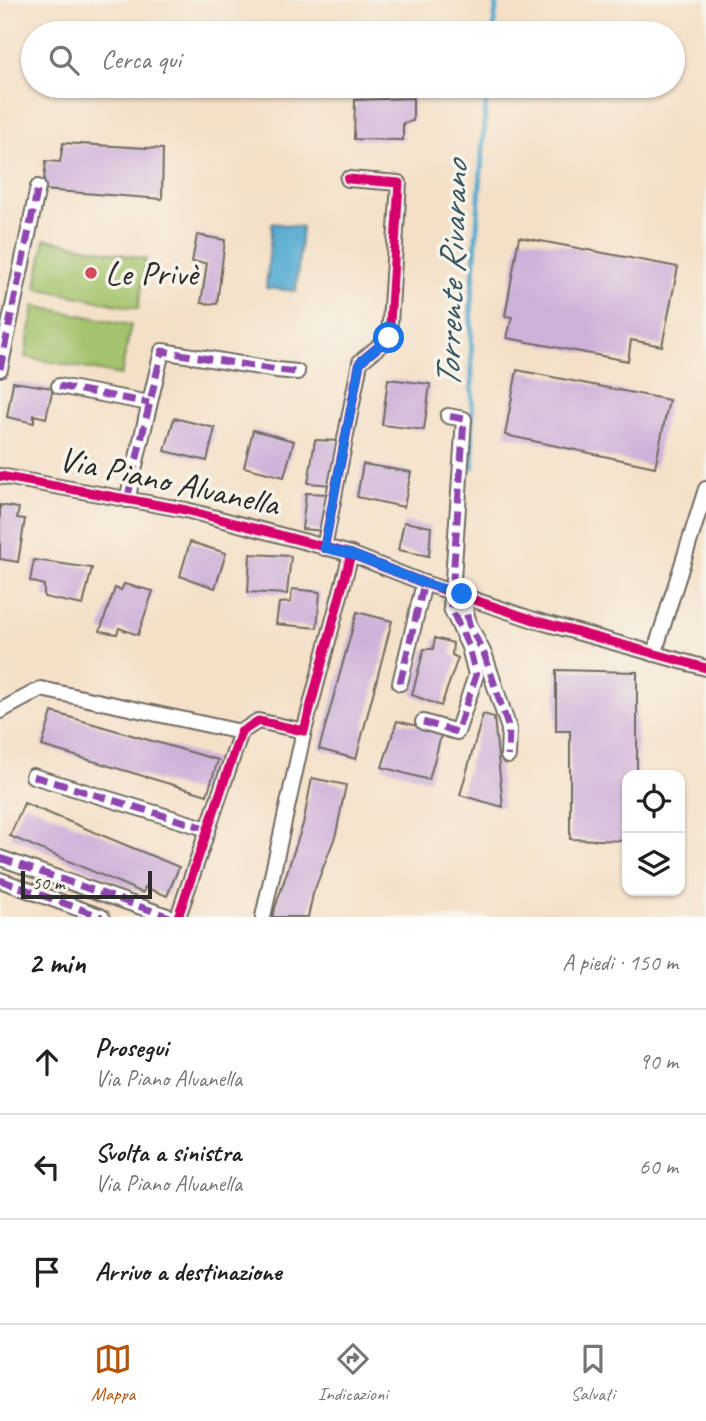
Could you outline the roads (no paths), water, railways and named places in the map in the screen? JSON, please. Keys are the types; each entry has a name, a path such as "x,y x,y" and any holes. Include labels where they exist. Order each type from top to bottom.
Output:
{"street":[{"path":"324,548 360,362 389,338 399,183 348,179"},
{"path":"0,369 38,187"},
{"path":"128,500 162,351 298,372"},
{"path":"59,386 149,403"},
{"path":"423,722 457,732 476,675 469,647 451,608 457,592 464,419 449,416"},
{"name":"Via Piano Alvanella","path":"0,476 186,510 351,554 424,583 534,620 706,668"},
{"path":"653,653 706,489"},
{"path":"263,917 304,732 351,554"},
{"path":"400,683 424,583"},
{"path":"457,592 485,656 509,729 508,756"},
{"path":"0,711 41,689 241,732"},
{"path":"178,917 241,732 258,721 304,732"},
{"path":"33,776 208,829"},
{"path":"0,859 170,917"},
{"path":"0,880 102,917"}],"water":[{"name":"Le Privè","path":"272,223 302,227 296,291 266,288"}],"waterway":[{"name":"Torrente Rivarano","path":"494,21 497,0"},
{"name":"Torrente Rivarano","path":"473,467 471,311 486,98"}],"place":[{"name":"Le Privè","path":"91,273"}]}
